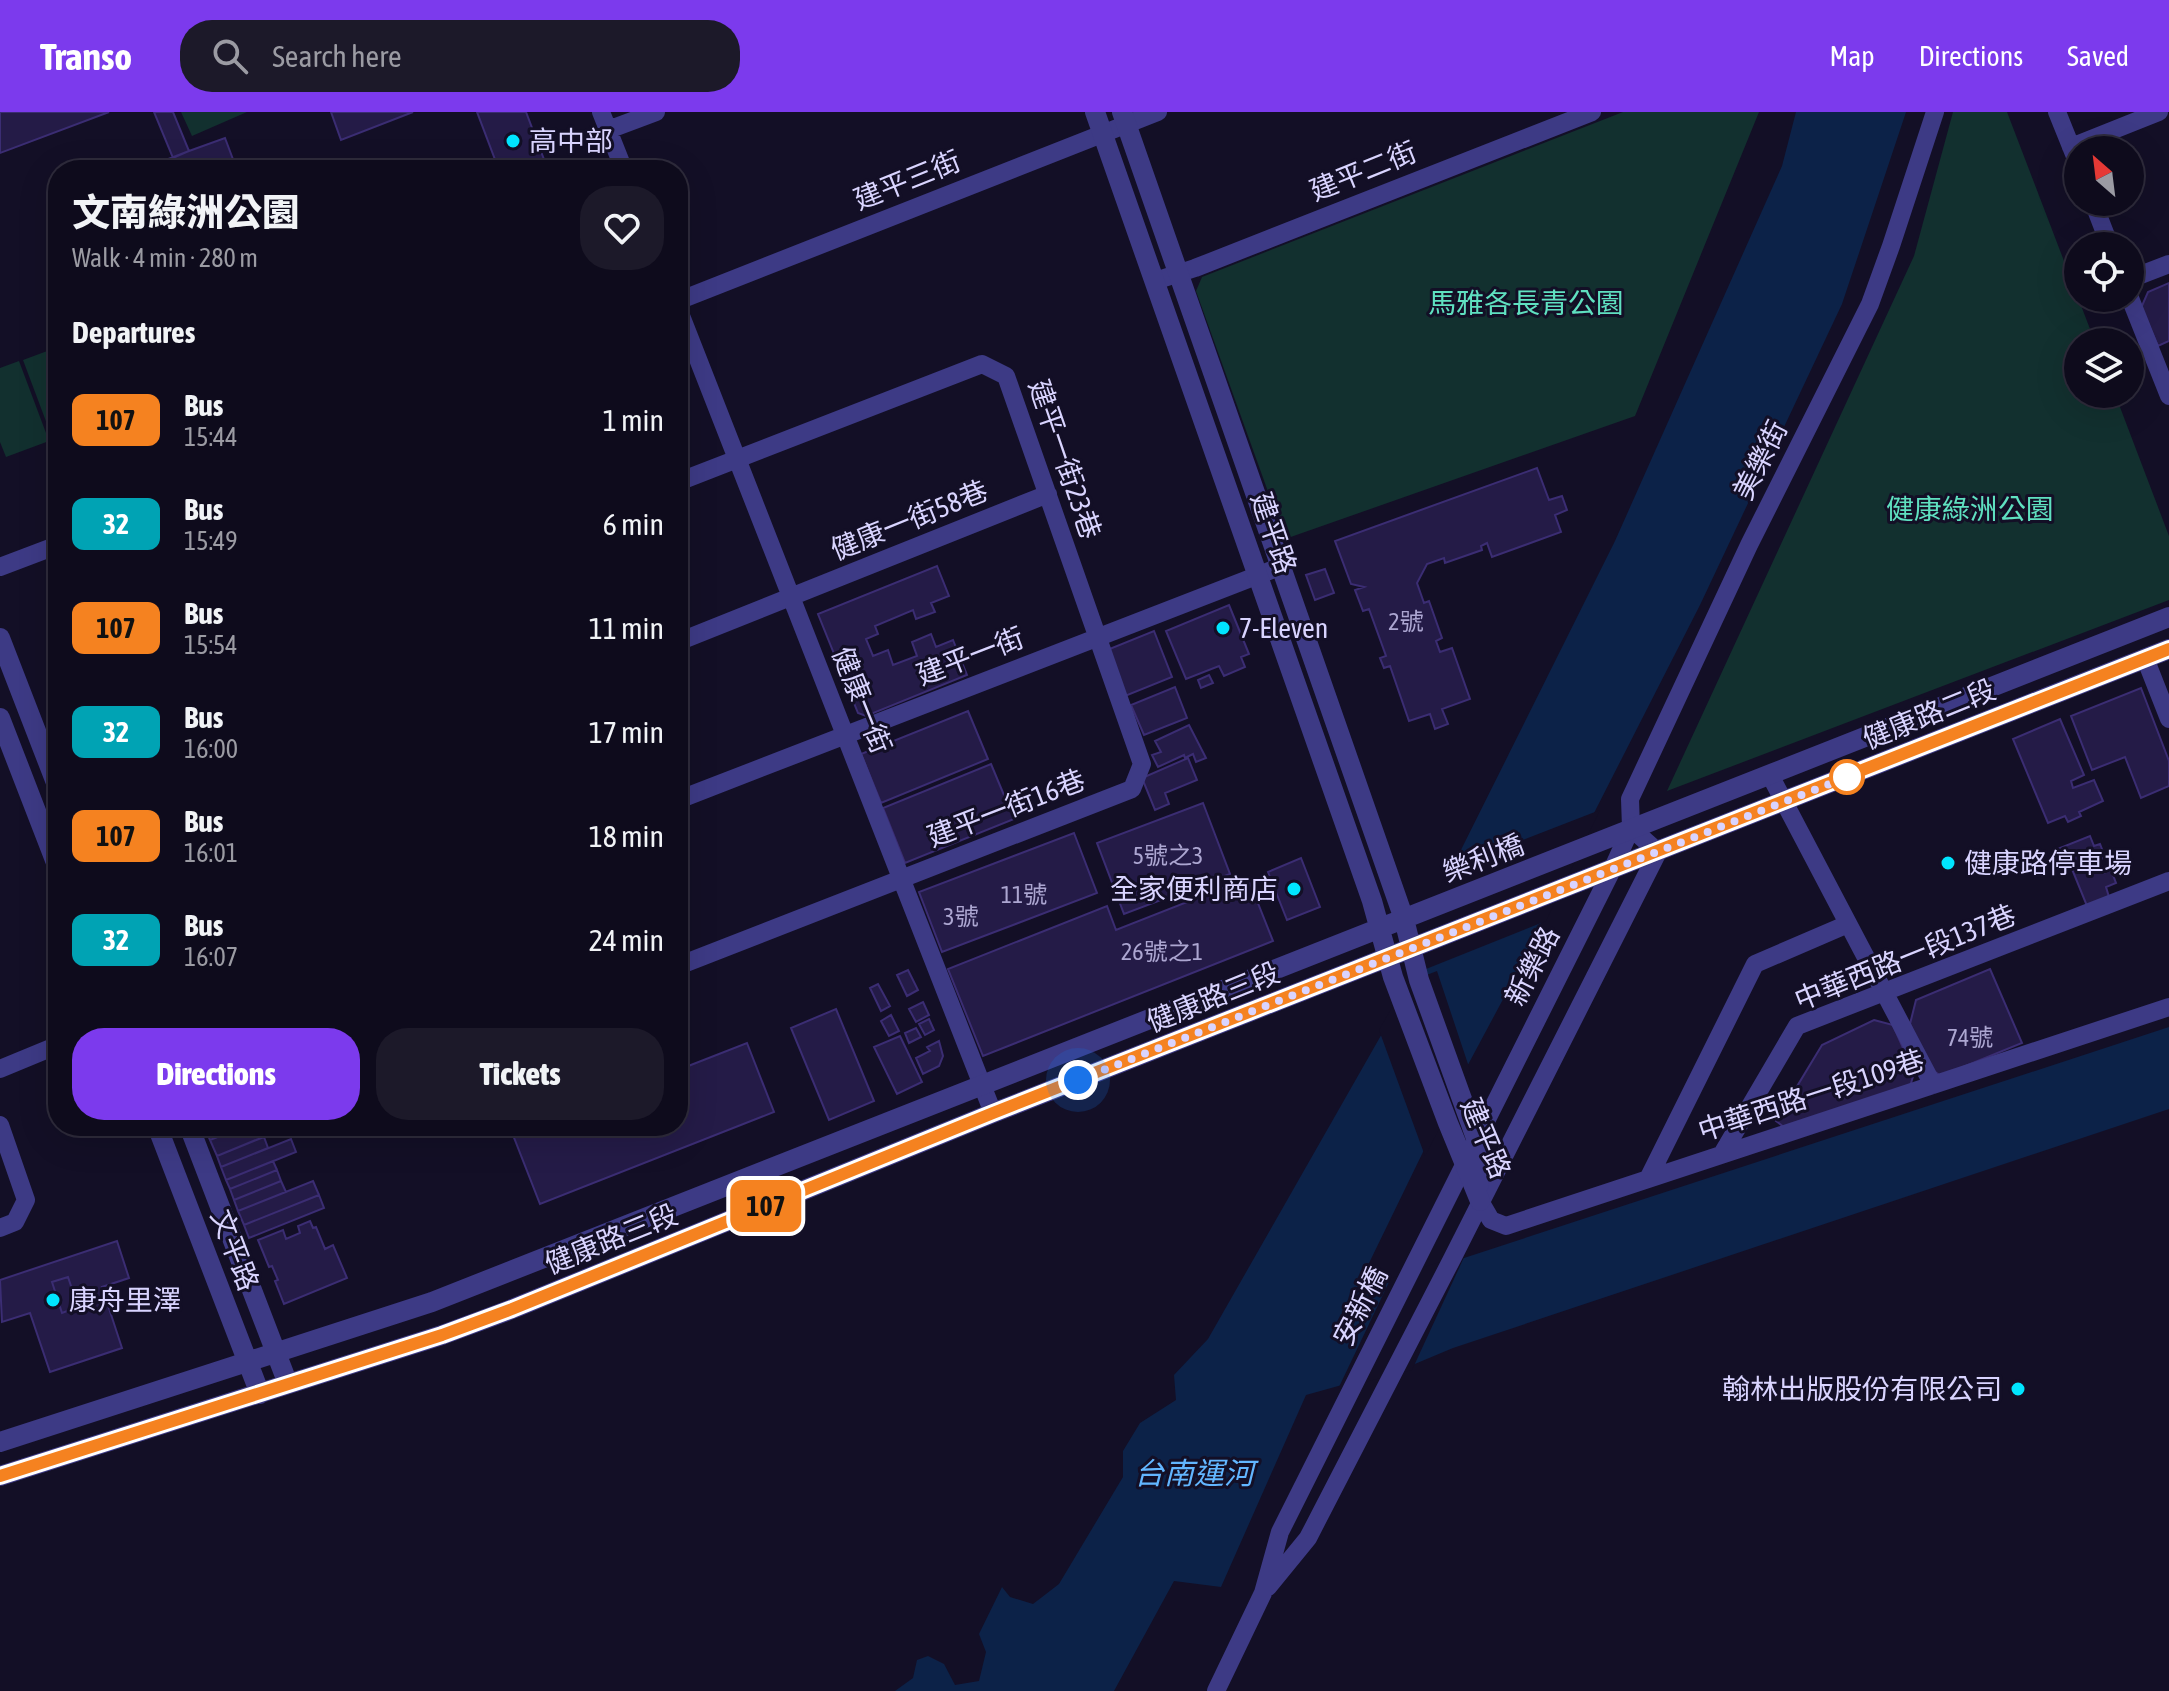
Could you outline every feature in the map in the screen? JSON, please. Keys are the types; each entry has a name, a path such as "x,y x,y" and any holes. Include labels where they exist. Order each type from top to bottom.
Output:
{"street":[{"path":"601,112 620,160"},
{"path":"608,130 656,112"},
{"name":"建平路","path":"1095,112 1381,928 1397,989 1480,1201"},
{"name":"建平三街","path":"688,297 1103,132 1124,118 1158,112"},
{"name":"建平二街","path":"1155,281 1592,112"},
{"name":"美樂街","path":"1631,828 1630,799 1749,545 1870,304 1935,112"},
{"path":"2057,112 2067,136"},
{"path":"2113,136 2159,112"},
{"name":"建平路","path":"1124,118 1404,919 1419,980 1476,1138 1480,1201"},
{"path":"2144,274 2169,264"},
{"path":"2136,312 2169,396"},
{"name":"健康一街","path":"688,334 993,1113"},
{"name":"建平一街23巷","path":"688,478 982,364 1006,376 1142,764 1132,789"},
{"name":"健康一街58巷","path":"688,638 1048,494"},
{"path":"0,567 48,549"},
{"name":"建平一街","path":"688,796 1282,566"},
{"name":"健康路二段","path":"1583,849 2169,617"},
{"path":"0,638 48,762"},
{"name":"健康路二段","path":"1577,884 2169,649"},
{"path":"2145,658 2169,719"},
{"path":"0,718 48,842"},
{"path":"1770,775 1933,1085"},
{"name":"建平一街16巷","path":"688,962 1132,789"},
{"path":"1216,1691 1263,1593 1308,1538 1658,852 1631,828"},
{"name":"新樂路","path":"1416,1257 1631,828"},
{"name":"樂利橋","path":"1404,919 1583,849"},
{"name":"中華西路一段137巷","path":"1722,1154 1797,1026 2169,881"},
{"name":"樂利橋","path":"1410,949 1577,884"},
{"name":"健康路三段","path":"0,1442 432,1302 1404,919"},
{"path":"1648,1179 1755,964 1848,924"},
{"name":"健康路三段","path":"0,1476 442,1335 512,1309 993,1113 1410,949"},
{"name":"中華西路一段109巷","path":"1480,1201 1491,1220 1506,1226 2169,1007"},
{"path":"0,1069 48,1049"},
{"path":"0,1125 26,1200 15,1222 0,1228"},
{"name":"文平路","path":"161,1136 260,1394"},
{"name":"文平路","path":"193,1136 288,1384"},
{"name":"安新橋","path":"1263,1593 1280,1532 1416,1257"}],"green space":[{"path":"181,112 247,112 192,136"},
{"name":"馬雅各長青公園","path":"1623,112 1759,112 1635,416 1285,539 1196,291 1202,277"},
{"name":"健康綠洲公園","path":"1953,112 2007,112 2064,261 2064,312 2084,312 2090,328 2064,328 2064,408 2120,408 2169,536 2169,600 1667,791 1914,256"},
{"path":"48,351 48,427 23,360"},
{"path":"19,361 48,438 48,441 6,457 0,442 0,368"}],"water":[{"name":"台南運河","path":"1796,112 1906,112 1842,304 1700,605 1516,975 1440,1117 1354,1294 2169,1027 2169,1109 1453,1348 1410,1366 1306,1395 1221,1587 1174,1581 1114,1691 895,1691 913,1678 917,1660 928,1656 944,1664 955,1685 979,1681 986,1652 979,1634 1002,1587 1010,1597 1033,1604 1059,1584 1123,1477 1123,1451 1140,1423 1176,1400 1174,1375 1208,1339 1420,967 1446,880 1615,541 1782,166"}],"pier":[{"path":"1600,810 1546,921 1411,975 1446,870"},
{"path":"1437,971 1470,1070 1425,1156 1379,1030 1406,983"},
{"path":"1466,1253 1412,1370 1338,1389 1391,1278"}],"building":[{"path":"0,112 109,112 0,153"},
{"path":"154,112 173,112 189,151 173,158"},
{"path":"331,112 413,112 341,140"},
{"name":"高中部","path":"477,112 526,112 544,160 495,160"},
{"path":"225,138 233,160 166,160"},
{"path":"2169,283 2169,341 2158,346 2143,312 2148,292"},
{"path":"1537,468 1549,500 1562,496 1567,510 1555,515 1561,532 1492,557 1487,543 1481,546 1482,550 1445,563 1444,558 1427,564 1417,583 1424,603 1429,601 1442,638 1436,641 1440,652 1452,648 1470,699 1442,709 1448,724 1435,729 1430,714 1409,721 1390,666 1384,668 1380,658 1386,656 1369,609 1363,611 1355,590 1364,587 1351,584 1335,541"},
{"path":"937,566 949,596 931,603 935,612 916,619 913,610 875,626 878,634 866,639 873,656 888,650 893,665 917,656 912,642 931,634 936,647 953,640 967,675 866,716 858,713 818,614"},
{"path":"1325,569 1334,593 1315,600 1306,575"},
{"path":"1229,605 1249,654 1241,657 1245,667 1224,676 1219,666 1186,679 1166,631"},
{"path":"1154,631 1172,677 1125,696 1107,650"},
{"path":"1209,675 1213,683 1201,688 1198,680"},
{"path":"1175,687 1187,718 1144,735 1131,705"},
{"path":"2141,688 2169,761 2169,786 2141,798 2125,757 2092,770 2071,716"},
{"path":"968,711 988,759 881,803 861,754"},
{"path":"2060,719 2084,775 2071,781 2073,788 2094,780 2103,801 2079,812 2081,816 2068,822 2065,816 2048,823 2013,739"},
{"path":"1189,725 1206,758 1196,762 1193,754 1185,758 1184,755 1158,767 1152,755 1161,752 1155,741"},
{"path":"1188,758 1197,780 1165,793 1169,804 1155,810 1142,778"},
{"path":"991,764 1014,819 905,863 883,808"},
{"path":"1203,803 1230,874 1124,914 1097,843"},
{"path":"1074,833 1097,893 942,952 919,892"},
{"path":"2090,836 2094,846 2100,844 2105,857 2099,860 2104,873 2111,870 2116,883 2106,887 2109,897 2087,906 2072,869 2064,872 2055,850"},
{"name":"全家便利商店","path":"1301,858 1320,907 1287,920 1268,872"},
{"path":"1248,878 1273,941 983,1056 948,969 1107,906 1116,930"},
{"path":"1990,969 2022,1043 1941,1076 1928,1067 1910,1024 1916,1000"},
{"path":"908,970 918,990 907,996 897,975"},
{"path":"878,984 890,1006 881,1011 870,988"},
{"path":"923,1002 929,1015 916,1022 909,1009"},
{"path":"836,1009 874,1101 829,1120 791,1028"},
{"path":"891,1015 899,1031 889,1036 881,1021"},
{"path":"929,1019 934,1030 925,1035 919,1024"},
{"path":"1874,1020 1893,1025 1914,1073 1909,1090 1789,1131 1776,1121 1822,1045"},
{"path":"916,1028 921,1037 909,1043 905,1033"},
{"path":"900,1036 922,1082 897,1094 874,1047"},
{"path":"939,1041 943,1056 939,1066 923,1074 916,1058 930,1051 927,1047"},
{"path":"747,1043 774,1112 540,1204 513,1136 688,1136 688,1066"},
{"path":"220,1136 266,1136 217,1156 210,1140"},
{"path":"264,1137 268,1148 221,1167 217,1156"},
{"path":"291,1139 296,1152 226,1180 221,1167"},
{"path":"273,1161 277,1170 230,1189 226,1180"},
{"path":"277,1170 281,1181 234,1200 230,1189"},
{"path":"281,1181 286,1192 238,1211 234,1200"},
{"path":"313,1181 319,1195 244,1225 238,1211"},
{"path":"319,1195 324,1208 249,1238 244,1225"},
{"path":"310,1221 313,1228 316,1227 325,1249 333,1245 347,1278 284,1304 275,1281 278,1280 258,1240 283,1230 286,1239 300,1233 298,1226"},
{"name":"康舟里澤","path":"117,1241 129,1278 102,1287 122,1348 50,1372 30,1313 2,1322 0,1280"},
{"path":"68,1277 78,1307 62,1313 52,1282"}],"bus line":[{"name":"107","path":"0,1476 442,1335 512,1309 993,1113 2169,649"}],"place":[{"name":"高中部","path":"513,141"},
{"name":"7-Eleven","path":"1223,628"},
{"name":"健康路停車場","path":"1948,863"},
{"name":"全家便利商店","path":"1294,889"},
{"name":"康舟里澤","path":"53,1300"},
{"name":"翰林出版股份有限公司","path":"2018,1389"}],"route":[{"path":"1078,1080 1847,777"}]}
